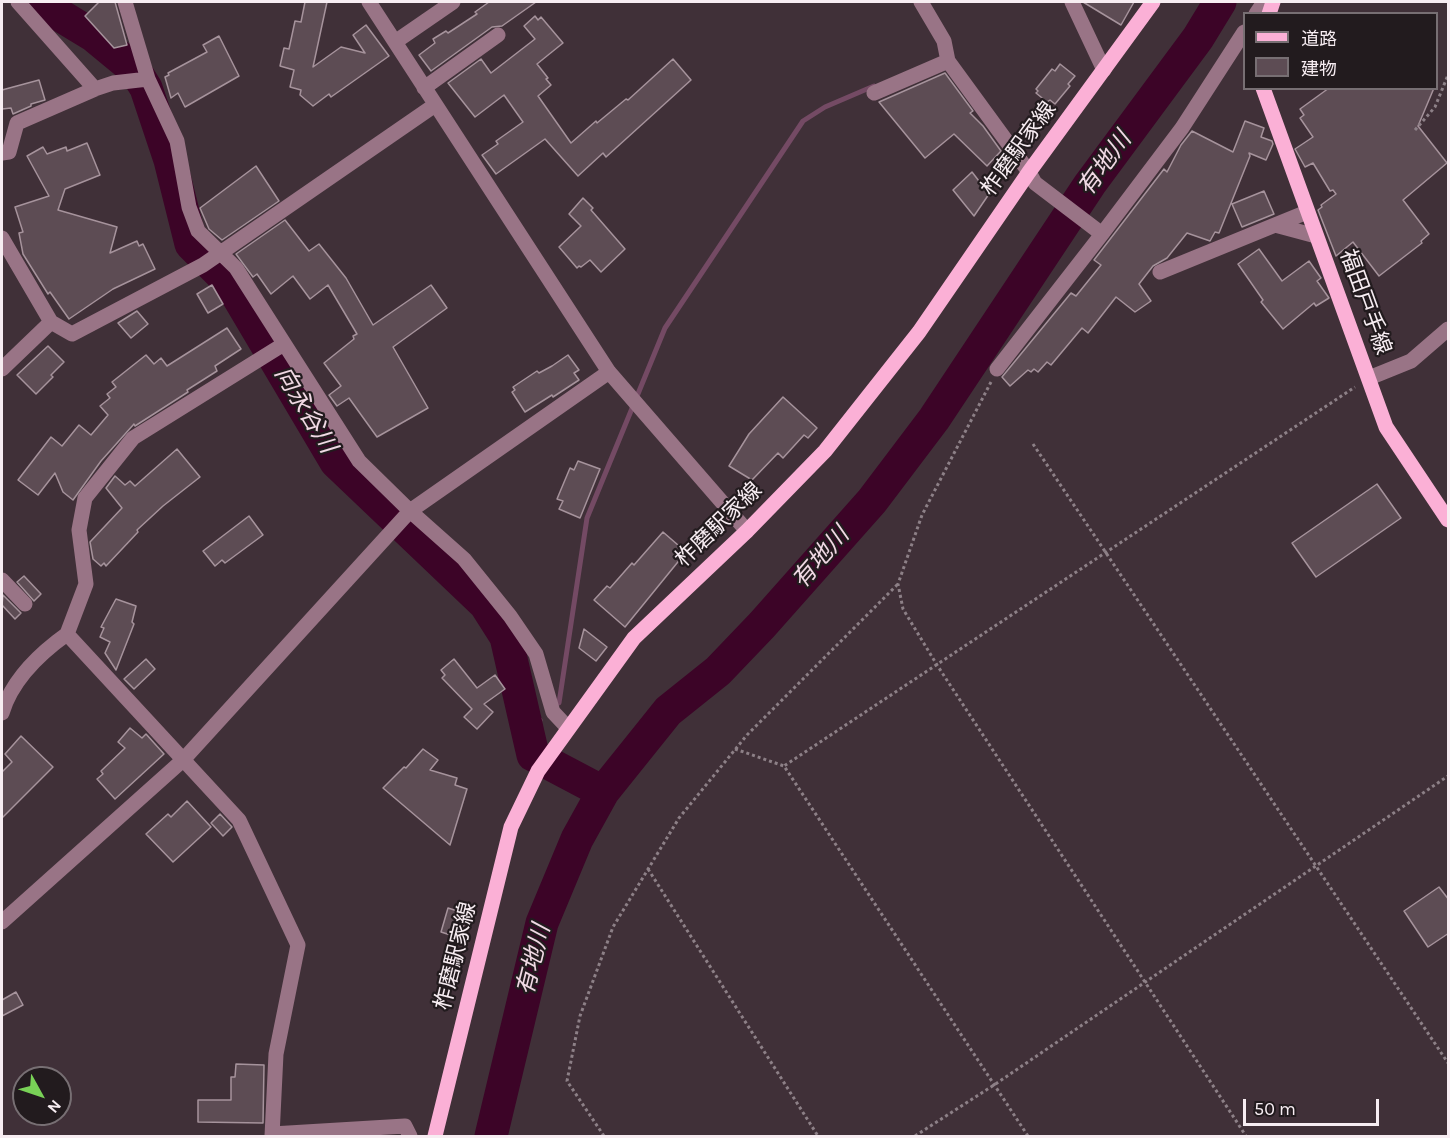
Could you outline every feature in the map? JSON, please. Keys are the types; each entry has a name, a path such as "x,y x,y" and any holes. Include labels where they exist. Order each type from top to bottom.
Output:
{"main road":[{"name":"柞磨駅家線","path":"435,1137 511,827 538,771 634,638 747,531 825,452 912,341 1032,177 1153,2"},
{"name":"福田戸手線","path":"1264,90 1386,427 1449,520"}],"street":[{"path":"18,2 95,89"},
{"path":"125,2 148,79 177,141 189,207 198,231 236,268 359,461 464,559 510,616 536,654 553,711 568,728"},
{"path":"369,2 609,372 747,531"},
{"path":"395,42 453,2"},
{"path":"921,2 944,42 948,61 1032,177 1102,234"},
{"path":"1072,2 1104,70"},
{"path":"424,88 498,35"},
{"path":"997,369 1182,128 1243,35"},
{"path":"874,93 948,61"},
{"path":"2,153 9,152 17,123 95,89 113,83 148,79"},
{"path":"2,238 51,322 72,334 221,254 435,105"},
{"path":"1160,272 1307,212"},
{"path":"1275,225 1316,236"},
{"path":"2,369 51,322"},
{"path":"1369,378 1411,361 1449,329"},
{"path":"2,713 8,686 42,652 67,634 86,584 79,530 85,498 133,438 284,344"},
{"path":"2,922 183,760 410,511 609,372"},
{"path":"2,579 25,604"},
{"path":"67,634 239,820 298,945 276,1054 272,1135 363,1132 405,1126 410,1137"}],"path":[{"path":"1415,130 1435,107 1449,75"},
{"path":"604,1137 567,1081 580,1016 613,927 679,818 735,749 898,584 922,515 997,369"},
{"path":"784,766 1369,378"},
{"path":"1033,444 1449,1063"},
{"path":"898,584 903,609 937,665 1246,1137"},
{"path":"735,749 784,766 1028,1137"},
{"path":"915,1137 1449,776"},
{"path":"648,869 818,1137"}],"building":[{"path":"99,2 115,2 127,45 114,48 85,16"},
{"path":"305,2 327,2 313,67 341,47 365,53 353,35 366,25 389,56 331,97 329,94 313,106 300,95 301,90 290,87 294,70 280,66 284,48 289,49 295,21 301,22"},
{"path":"489,2 536,2 502,26 492,27 431,71 419,55 435,43 433,39 446,31 448,33 477,14 475,12"},
{"path":"1083,2 1134,2 1121,25"},
{"path":"535,16 538,20 541,17 563,43 537,64 551,85 538,96 571,143 596,121 597,123 626,99 628,100 673,59 691,80 606,157 603,153 578,176 545,139 496,174 482,155 498,144 496,141 523,122 504,95 475,117 448,83 481,59 491,73 535,39 524,26"},
{"path":"219,36 239,76 185,107 178,93 171,98 165,77 169,75 168,73 207,52 203,45"},
{"path":"1060,64 1075,76 1055,104 1050,100 1047,102 1036,93 1038,91 1036,89 1052,69 1055,71"},
{"path":"945,73 973,111 970,113 983,126 1001,151 987,166 954,134 925,158 879,102"},
{"path":"39,80 45,100 31,104 13,114 11,108 2,109 2,90"},
{"path":"1326,90 1433,90 1418,126 1447,163 1403,200 1429,234 1421,241 1422,243 1379,276 1353,242 1336,256 1318,210 1336,194 1333,190 1330,191 1313,163 1305,167 1295,149 1313,137 1300,118 1304,115 1300,109"},
{"path":"1245,121 1264,128 1261,137 1272,141 1273,144 1266,160 1249,153 1250,156 1219,233 1215,232 1210,241 1187,233 1167,258 1153,266 1139,284 1151,301 1135,312 1116,297 1088,333 1082,328 1051,365 1047,362 1038,372 1034,369 1031,372 1028,370 1010,386 1002,377 1071,293 1076,296 1101,265 1094,260 1164,169 1167,172 1181,145 1192,131 1233,152"},
{"path":"87,143 100,175 65,189 58,210 117,227 110,253 137,241 139,246 143,244 155,269 113,289 69,319 50,292 48,294 23,254 19,233 23,232 15,207 49,196 27,156 43,147 47,154 66,147 67,151"},
{"path":"256,166 279,201 222,240 209,229 200,208"},
{"path":"972,172 989,194 974,216 953,190"},
{"path":"1264,191 1274,214 1242,227 1232,204"},
{"path":"583,198 625,249 601,272 590,260 577,268 559,247 581,226 569,214"},
{"path":"285,220 309,251 319,244 346,278 373,325 431,285 447,308 393,347 428,408 377,437 349,398 337,406 329,395 341,386 324,363 357,334 328,285 310,299 293,276 271,294 257,274 253,277 236,254"},
{"path":"1259,249 1282,281 1309,261 1321,278 1317,281 1329,298 1316,306 1314,303 1283,329 1261,302 1263,300 1238,264"},
{"path":"212,285 223,304 208,313 197,294"},
{"path":"137,311 148,324 131,338 118,323"},
{"path":"227,328 241,349 215,366 217,371 187,390 188,392 135,426 134,424 101,461 73,500 63,492 55,473 38,495 18,480 51,437 62,446 79,425 91,435 108,415 100,406 110,398 107,394 116,387 112,382 146,355 154,364 161,358 167,366"},
{"path":"48,346 64,362 36,394 17,375"},
{"path":"568,355 579,370 574,373 579,380 525,412 512,392 515,390 513,387"},
{"path":"783,397 817,428 808,438 804,435 783,458 778,453 752,480 729,466 749,434"},
{"path":"177,449 200,477 137,530 138,532 106,566 104,563 101,566 93,559 90,542 122,508 106,488 115,476 125,485 130,481 135,486"},
{"path":"578,461 600,469 580,518 559,509 563,501 557,499 570,468 574,470"},
{"path":"1377,484 1401,518 1316,577 1292,543"},
{"path":"249,516 263,535 225,563 222,560 215,566 203,551"},
{"path":"663,532 686,552 625,627 594,600 607,586 610,588 632,563 634,565"},
{"path":"24,576 41,594 34,601 17,582"},
{"path":"3,595 21,613 15,619 2,605"},
{"path":"116,599 136,606 132,622 134,624 116,670 105,653 110,642 100,637 104,628 101,627"},
{"path":"584,629 607,647 596,661 579,648"},
{"path":"146,659 155,669 134,689 124,679"},
{"path":"454,659 477,688 495,675 505,689 484,704 493,712 477,729 464,717 472,709 442,678 445,675 441,670"},
{"path":"130,728 142,738 146,734 164,754 115,799 97,779 103,774 101,771 125,748 118,742"},
{"path":"21,736 53,767 2,818 2,772 12,762 5,754"},
{"path":"423,749 438,760 430,770 457,778 455,785 467,789 450,845 383,788"},
{"path":"187,801 211,827 173,862 146,834 168,814 171,817"},
{"path":"220,814 232,827 223,836 211,823"},
{"path":"1439,887 1449,900 1449,933 1428,947 1404,911"},
{"path":"448,908 467,914 460,938 441,932"},
{"path":"16,992 23,1005 2,1016 2,1000"},
{"path":"236,1064 264,1065 263,1123 198,1122 198,1100 231,1100 231,1077 235,1077"}],"waterway":[{"name":"向永谷川","path":"38,2 94,36 134,69 146,88 170,160 191,244 230,283 336,462 485,604 506,637 533,755 603,792"},
{"name":"有地川","path":"491,1136 542,923 577,839 603,792 668,711 718,671 872,501 934,419 1090,184 1198,38 1220,2"},
{"path":"559,703 587,518 665,328 803,121 825,107 874,86"},
{"path":"525,723 540,720"}]}
